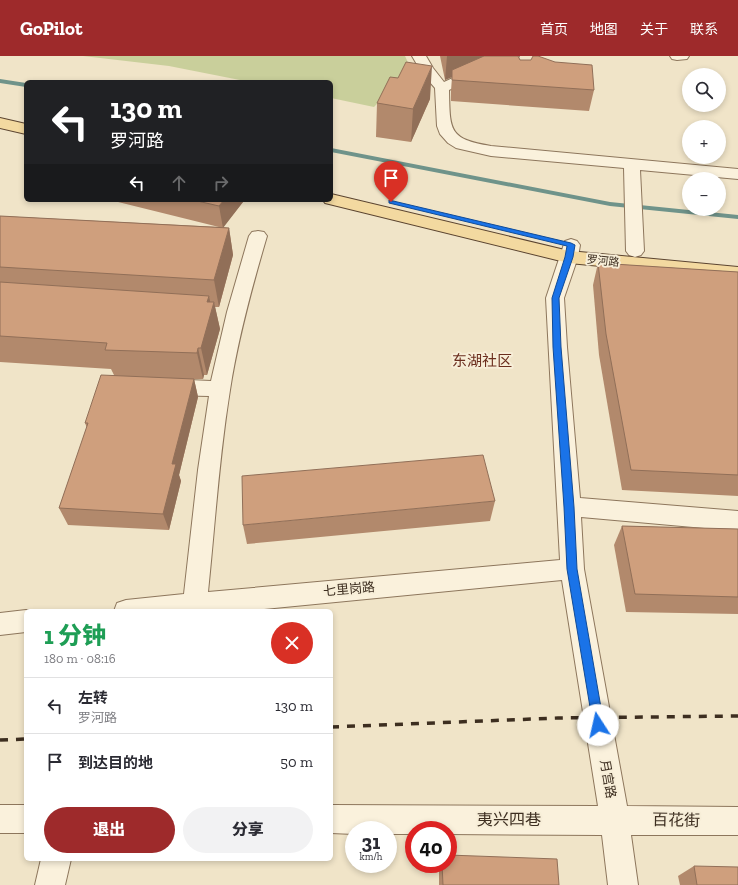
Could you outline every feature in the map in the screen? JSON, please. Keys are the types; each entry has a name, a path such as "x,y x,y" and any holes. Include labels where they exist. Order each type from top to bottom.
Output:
{"main road":[{"path":"0,113 24,119"},
{"path":"0,123 24,129"},
{"name":"罗河路","path":"333,189 570,251 635,251 738,260"},
{"name":"罗河路","path":"333,199 570,251 738,273"}],"street":[{"path":"419,56 427,70 442,88 443,125 445,131 450,137 470,147 738,174"},
{"path":"442,88 512,56"},
{"path":"516,56 520,70"},
{"path":"677,56 682,56"},
{"path":"632,164 635,251"},
{"path":"195,604 228,315 258,236"},
{"name":"月宫路","path":"570,251 556,298 557,347 572,569 615,820 623,885"},
{"path":"149,386 220,389"},
{"path":"569,507 738,521"},
{"name":"七里岗路","path":"146,609 572,569"},
{"path":"0,624 24,621"},
{"path":"0,819 24,819"},
{"name":"夷兴四巷","path":"333,819 615,820"},
{"name":"百花街","path":"615,820 738,821"},
{"path":"50,885 56,861"}],"green space":[{"path":"83,56 405,56 411,69 374,107 333,98 333,80 240,80 169,66"}],"building":[{"path":"484,56 518,56 520,60 531,60 533,56 538,56 555,62 592,65 594,90 452,80 452,70"},
{"path":"406,62 432,66 413,109 377,103 390,77 398,78"},
{"path":"202,202 222,202 219,206"},
{"path":"0,216 229,228 214,280 0,267"},
{"path":"598,263 738,272 738,475 631,470 606,334"},
{"path":"0,282 209,296 207,302 214,302 201,348 198,348 197,353 105,350 107,343 0,336"},
{"path":"101,375 194,379 172,464 176,464 163,514 59,508 88,423 85,423"},
{"path":"483,455 495,501 243,525 242,476"},
{"path":"622,526 738,529 738,597 635,594"},
{"path":"457,855 557,859 559,885 443,885 442,873 457,873"},
{"path":"694,866 738,867 738,885 697,885"}],"waterway":[{"path":"0,81 24,85"},
{"path":"333,150 610,204 738,217"}],"railway":[{"path":"333,727 558,718 738,716"},
{"path":"0,740 24,739"}],"district":[{"name":"东湖社区","path":"482,361"}],"route":[{"path":"391,202 571,245 569,257 556,298 557,347 572,569 598,725"}]}
